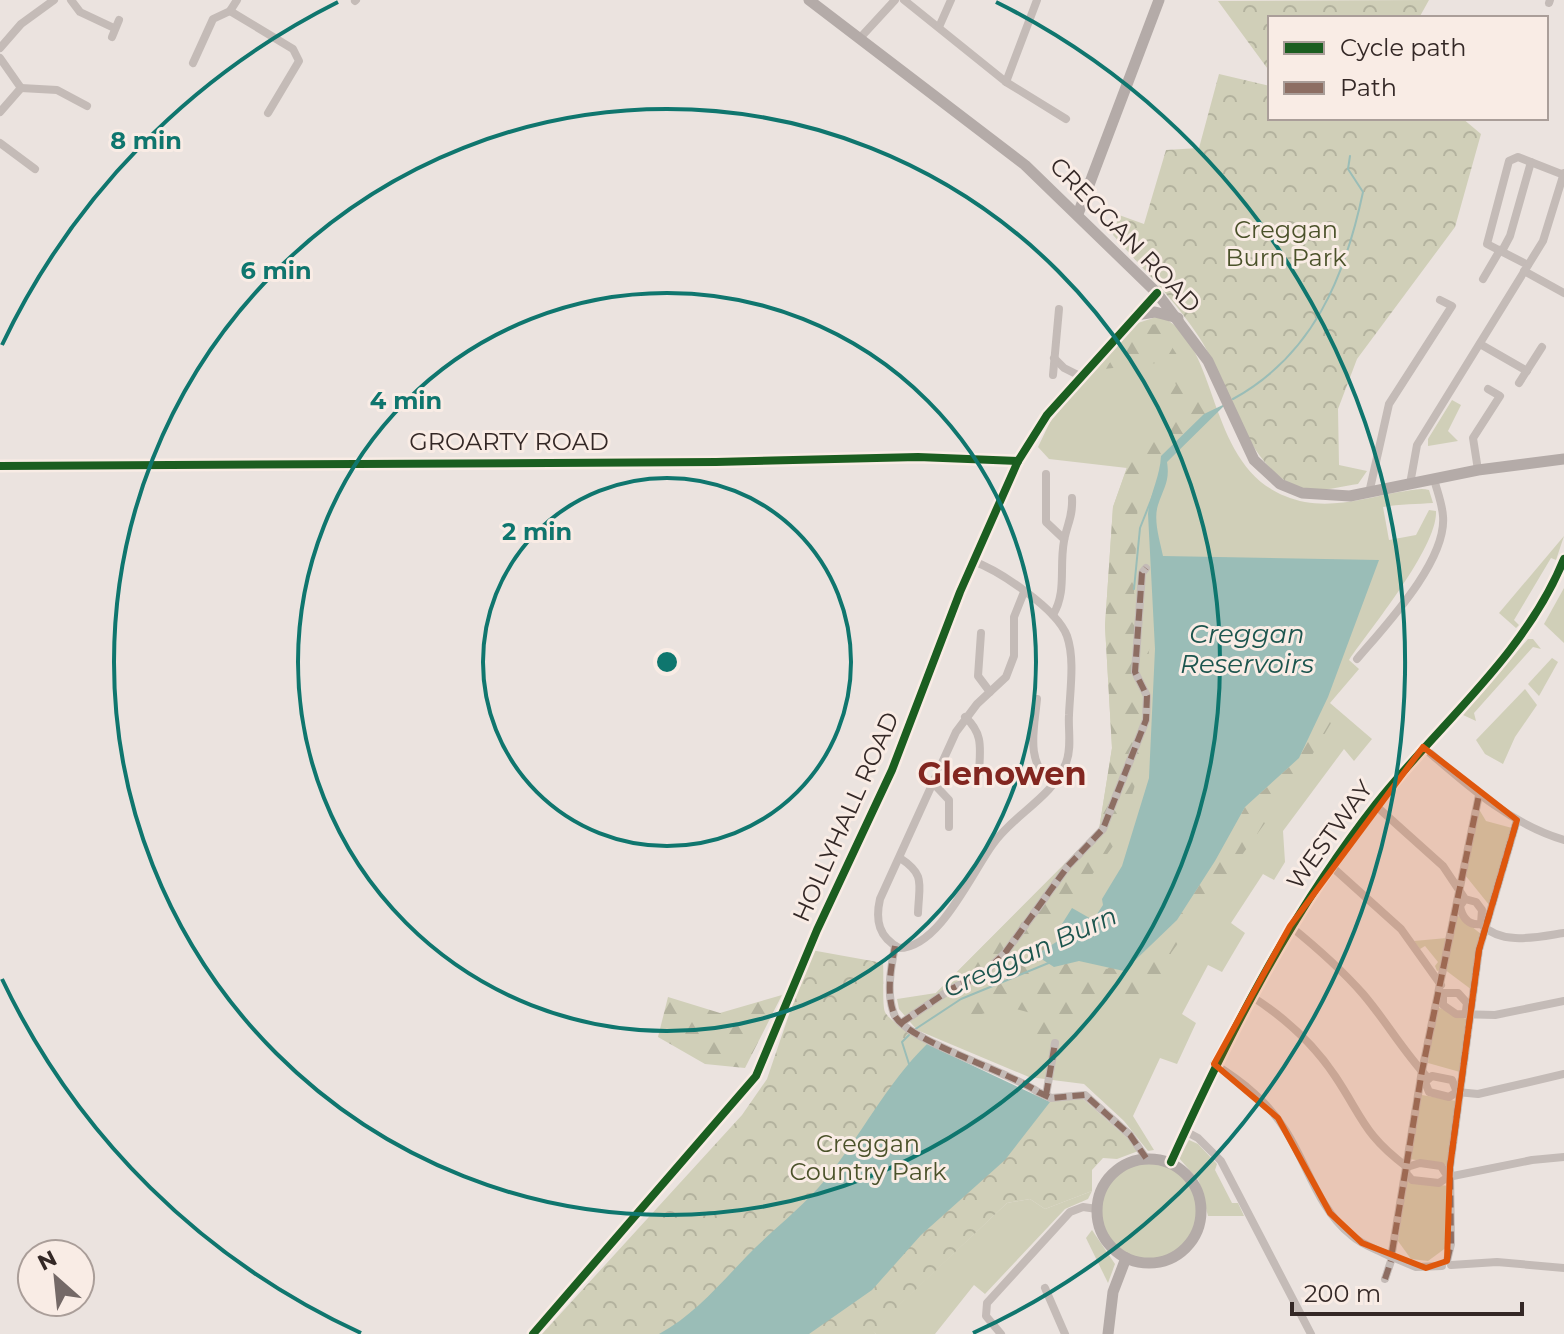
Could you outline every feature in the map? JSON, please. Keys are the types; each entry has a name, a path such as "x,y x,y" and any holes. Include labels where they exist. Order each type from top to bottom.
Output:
{"street":[{"path":"71,0 80,12 115,28"},
{"path":"193,63 213,19 230,11 237,0"},
{"name":"CREGGAN ROAD","path":"809,0 1025,165 1157,293 1179,318 1208,361 1244,445 1266,472 1302,493 1325,497 1369,493 1478,470 1564,459"},
{"path":"860,38 895,0"},
{"path":"904,0 1006,82 1066,119"},
{"path":"939,27 951,0"},
{"path":"1006,82 1037,0"},
{"path":"1078,214 1159,0"},
{"path":"0,48 21,24 49,1"},
{"path":"230,11 268,31 299,61 293,76 268,113"},
{"path":"0,58 21,88"},
{"path":"21,88 57,90 84,104 75,112"},
{"path":"0,112 21,88"},
{"path":"0,143 35,169"},
{"path":"22,160 28,151"},
{"path":"1410,484 1417,445 1480,344 1526,268 1543,241 1564,174 1518,157 1509,161 1487,233 1487,244 1501,251 1526,268 1564,293"},
{"path":"1483,279 1510,236 1531,162"},
{"name":"HOLLYHALL ROAD","path":"533,1334 756,1076 817,930 892,770 973,561 1018,461 1047,415 1157,293"},
{"path":"1369,493 1389,404 1452,306 1440,300"},
{"path":"1053,375 1059,309"},
{"path":"1136,315 1155,312 1179,318"},
{"path":"1480,344 1527,371"},
{"path":"1519,383 1542,347"},
{"path":"1054,358 1064,368 1080,376"},
{"path":"1478,470 1473,438 1500,396 1488,389"},
{"name":"GROARTY ROAD","path":"0,466 716,462 918,457 1018,461"},
{"path":"1046,474 1046,522 1064,539"},
{"path":"1357,659 1398,611 1433,556 1443,516 1434,479"},
{"path":"1053,615 1062,599 1064,539 1073,520 1072,498"},
{"name":"WESTWAY","path":"1171,1162 1214,1064 1290,926 1375,805 1527,629 1564,559"},
{"path":"973,561 1024,592 1053,615 1068,638 1068,754 1052,784 996,839 938,927 914,946 895,946 881,932 876,915 965,717 1006,677 1014,656 1014,617 1024,592"},
{"path":"909,1028 951,989 982,975 1005,953 1068,866 1103,829 1146,720 1147,696 1135,672 1142,573 1146,568"},
{"path":"981,633 978,676 990,692"},
{"path":"1037,699 1033,754 1037,769 1052,784"},
{"path":"965,717 977,729 981,739 979,773"},
{"path":"1423,747 1479,795 1540,833 1564,840"},
{"path":"934,784 949,800 949,827"},
{"path":"1385,1279 1392,1257 1406,1167 1479,795"},
{"path":"1375,805 1421,844 1465,899 1476,902 1482,910 1483,926"},
{"path":"1447,1264 1451,1244 1449,1177 1468,1012 1483,926 1517,820"},
{"path":"900,858 914,866 920,876 918,913"},
{"path":"1331,866 1401,929 1443,988 1443,1005 1456,1014 1495,1015 1564,1001"},
{"path":"1465,899 1460,906 1464,918 1472,924 1515,938 1564,933"},
{"path":"1290,926 1353,983 1425,1075 1425,1086 1429,1092 1449,1097 1458,1092 1478,1094 1564,1074"},
{"path":"895,946 891,991 893,1012 909,1028 1046,1095 1085,1095 1130,1135 1142,1148 1146,1158"},
{"path":"1443,988 1464,998 1468,1012"},
{"path":"1251,996 1306,1040 1334,1074 1371,1138 1406,1167"},
{"path":"1046,1095 1055,1043"},
{"path":"1214,1064 1253,1091 1278,1118 1320,1198 1339,1224 1362,1243 1416,1267 1497,1262 1564,1268"},
{"path":"1425,1075 1452,1080 1458,1092"},
{"path":"1185,1131 1198,1138 1221,1161 1311,1334"},
{"path":"1406,1167 1406,1173 1412,1180 1439,1183 1449,1177 1532,1160 1564,1157"},
{"path":"1146,1158 1171,1162 1182,1169 1198,1190 1202,1203 1199,1229 1192,1241 1174,1257 1149,1263 1126,1258 1101,1232 1097,1209 1099,1196 1111,1174 1133,1161 1146,1158"},
{"path":"1406,1167 1416,1163 1441,1166 1449,1177"},
{"path":"1001,1334 986,1316 987,1303 1070,1212 1083,1207 1097,1209"},
{"path":"1108,1334 1113,1292 1126,1258"},
{"path":"1045,1288 1065,1334"}],"highlighted area":[{"path":"1423,747 1517,820 1479,950 1450,1167 1447,1261 1426,1268 1393,1258 1362,1243 1330,1213 1278,1118 1214,1064 1290,926"}],"green space":[{"path":"1429,0 1420,16 1268,16 1268,69 1218,1"},
{"name":"Creggan Burn Park","path":"1219,74 1268,86 1268,120 1464,120 1481,134 1455,227 1357,359 1338,409 1339,465 1367,471 1358,484 1316,490 1293,485 1274,472 1244,430 1210,356 1190,323 1113,235 1119,215 1144,224 1166,150 1199,148"},
{"path":"1159,316 1179,329 1193,350 1226,431 1240,458 1259,480 1299,501 1328,504 1429,490 1433,503 1383,507 1389,540 1416,535 1429,510 1436,511 1434,526 1415,566 1349,660 1359,669 1330,703 1372,739 1354,761 1344,749 1283,831 1285,862 1274,880 1263,874 1231,923 1245,933 1222,972 1208,965 1182,1014 1196,1023 1177,1064 1160,1058 1133,1116 1154,1150 1148,1151 1124,1121 1084,1084 1029,1077 917,1030 899,1009 897,999 936,993 1099,830 1112,748 1105,626 1113,507 1127,468 1049,459 1038,447 1050,422 1132,325"},
{"path":"1157,324 1213,410 1161,456 1138,497 1134,593 1144,610 1150,644 1139,726 1142,762 1119,838 1080,891 1060,927 1061,939 1042,951 1107,969 1177,920 1245,807 1299,758 1328,697 1334,718 1302,772 1171,953 1167,986 1141,1000 1104,999 1075,1042 1056,1032 1051,1041 1033,1044 1030,1036 1042,1016 1009,1007 974,1016 957,1011 936,993 1099,829 1112,748 1105,626 1113,507 1127,467 1176,385 1166,362 1104,369 1142,326"},
{"path":"1452,400 1461,405 1448,431 1458,441 1428,446 1428,439"},
{"path":"1564,536 1556,560 1551,558 1514,620 1519,625 1516,628 1499,613"},
{"path":"1564,588 1564,643 1544,624"},
{"path":"1528,639 1533,639 1541,649 1533,647 1474,713 1476,721 1463,715"},
{"path":"1552,658 1558,662 1539,696 1528,684"},
{"path":"1525,689 1537,705 1515,737 1503,764 1485,754 1476,740"},
{"path":"1477,806 1486,821 1512,828 1490,906 1465,875"},
{"path":"1457,915 1481,934 1472,990 1444,969"},
{"path":"1447,938 1440,970 1437,971 1435,966 1438,962 1425,946 1420,949 1414,941"},
{"name":"Creggan Country Park","path":"811,950 883,963 884,1009 894,1022 961,1061 1050,1102 1066,1096 1081,1097 1141,1150 1117,1159 1103,1158 1092,1170 1092,1191 1045,1209 1030,1199 1007,1203 873,1330 876,1334 542,1334 742,1115 767,1079"},
{"path":"782,995 745,1068 705,1064 658,1037 668,997 720,1013"},
{"path":"1437,1007 1468,1020 1460,1072 1428,1063"},
{"path":"1422,1095 1456,1101 1448,1166 1410,1159"},
{"path":"1189,1140 1198,1144 1217,1164 1215,1170 1232,1203 1238,1203 1244,1216 1208,1216 1199,1181 1179,1158"},
{"path":"1149,1163 1167,1167 1183,1177 1193,1193 1197,1211 1193,1229 1183,1245 1167,1255 1149,1259 1131,1255 1115,1245 1105,1229 1101,1211 1105,1193 1115,1177 1131,1167"},
{"path":"1407,1181 1449,1186 1447,1247 1428,1261 1411,1259 1398,1241"},
{"path":"1092,1191 1088,1199 1065,1209 985,1294 974,1285 935,1334 876,1334 872,1330 1007,1203 1030,1199 1045,1209"},
{"path":"1092,1230 1115,1264 1108,1283 1086,1238"}],"water":[{"name":"Creggan Reservoirs","path":"1227,403 1167,462 1167,479 1156,517 1163,556 1379,560 1328,697 1299,758 1245,807 1177,920 1124,971 1079,961 1054,967 1040,958 1042,951 1061,939 1060,927 1072,908 1093,920 1103,905 1102,899 1122,866 1149,778 1155,649 1148,514 1161,456 1204,414"},
{"path":"927,1044 1050,1102 1005,1160 921,1235 872,1290 809,1334 659,1334 695,1309 816,1191 899,1076"}],"waterway":[{"name":"Creggan Burn","path":"1233,399 1261,381 1285,360 1305,337 1335,283 1356,223 1363,192 1348,169 1350,156"},
{"path":"1134,589 1140,528 1161,475"},
{"name":"Creggan Burn","path":"914,1030 961,999 1051,962"},
{"name":"Creggan Burn","path":"909,1035 902,1042 909,1064"}],"marked path":[{"path":"901,1023 951,989 982,975 1005,953 1068,866 1103,829 1146,720 1147,696 1135,672 1142,573 1146,568"},
{"path":"1392,1252 1422,1071 1479,795"},
{"path":"1447,1261 1451,1244 1450,1167 1479,950 1517,820"},
{"path":"895,946 890,998 894,1014 902,1024 937,1045 1051,1098 1085,1095 1130,1135 1146,1158"},
{"path":"1046,1095 1055,1043"},
{"path":"1385,1279 1391,1261"}],"cycle path":[{"path":"533,1334 756,1076 817,930 892,770 960,592 1018,461 1047,415 1157,293"},
{"path":"0,466 716,462 918,457 1018,461"},
{"path":"1171,1162 1238,1022 1316,889 1376,804 1504,658 1527,627 1564,559"}],"district":[{"name":"Glenowen","path":"1002,774"}]}
